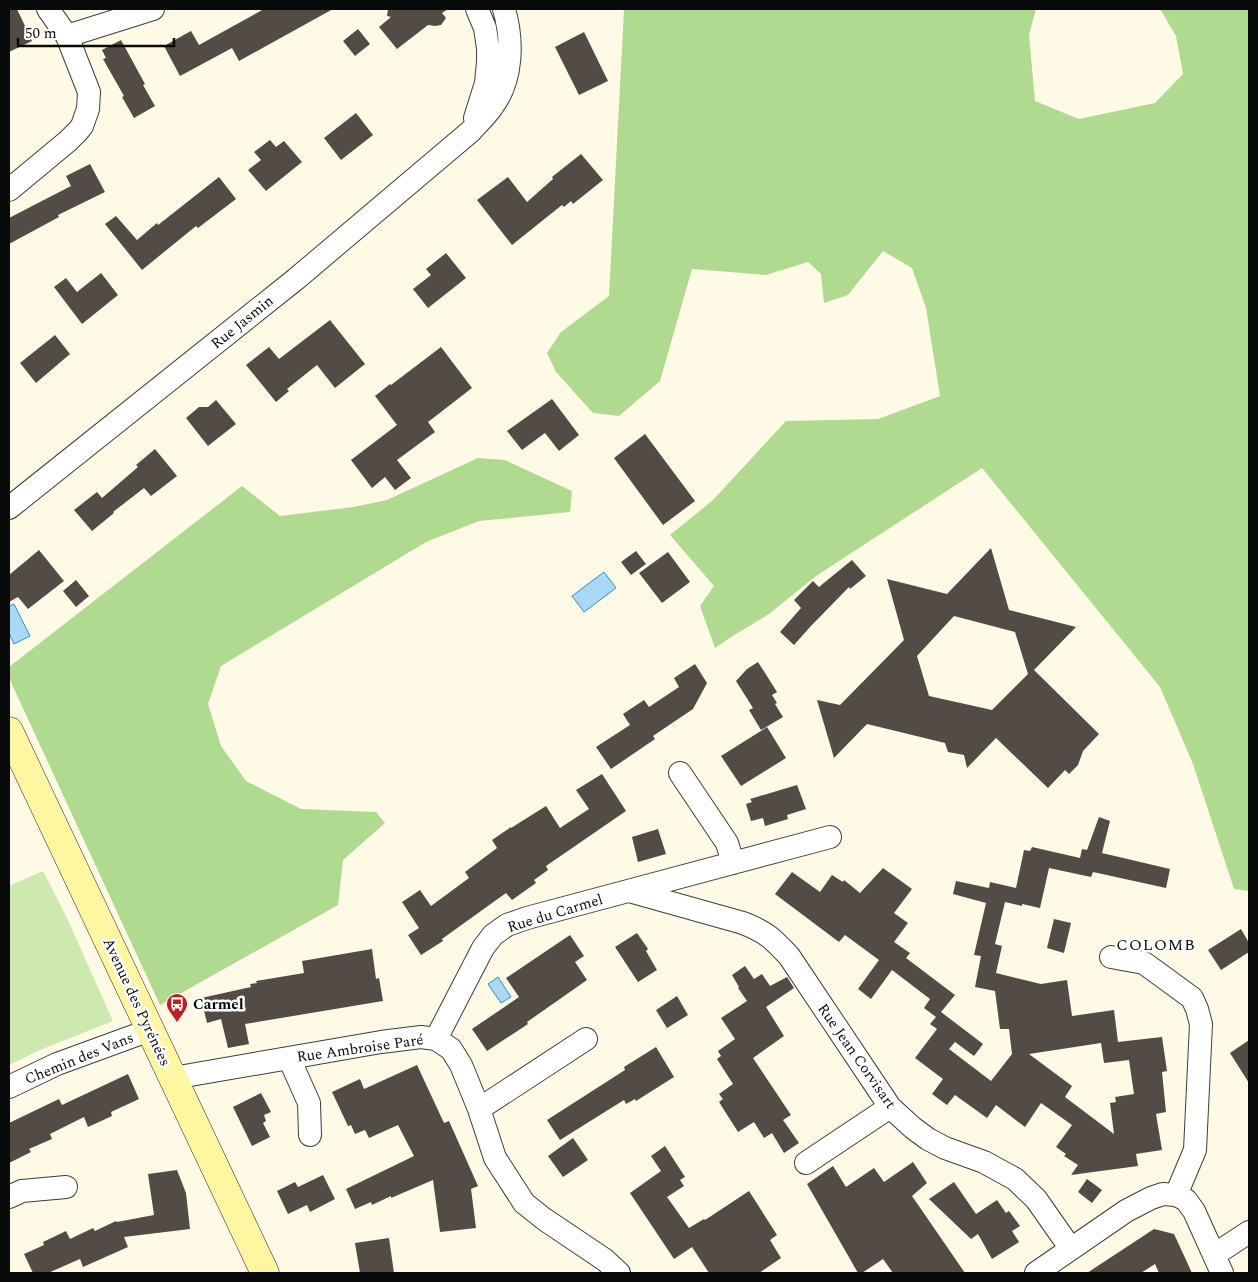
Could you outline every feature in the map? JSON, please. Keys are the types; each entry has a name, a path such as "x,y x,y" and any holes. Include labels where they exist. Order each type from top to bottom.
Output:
{"main road":[{"name":"Avenue des Pyrénées","path":"9,731 266,1273"}],"street":[{"path":"9,190 73,136 82,126 88,109 89,92 67,36 48,9"},
{"path":"67,36 154,9"},
{"path":"471,131 486,83 488,62 485,28 477,9"},
{"name":"Rue Jasmin","path":"9,508 296,279 471,131 493,106 502,88 509,66 510,42 508,22 504,9"},
{"path":"680,774 727,843 733,863"},
{"name":"Rue du Carmel","path":"436,1039 483,948 494,935 507,925 830,836"},
{"name":"Rue Jean Corvisart","path":"629,891 743,923 758,929 772,938 789,956 890,1107 928,1139 945,1148 984,1162 1015,1179 1036,1198 1071,1249"},
{"path":"1111,957 1144,963 1192,998 1201,1020 1195,1150 1176,1195"},
{"name":"Chemin des Vans","path":"9,1086 57,1064 150,1030"},
{"name":"Rue Ambroise Paré","path":"173,1078 382,1042 421,1037 436,1039 451,1049 461,1065 480,1109 495,1158 524,1202 544,1220 605,1260 619,1273"},
{"path":"480,1109 586,1039"},
{"name":"Rue Ambroise Paré","path":"289,1058 309,1103 310,1135"},
{"path":"806,1163 890,1107"},
{"path":"9,1197 22,1191 66,1187"},
{"path":"1036,1273 1126,1211 1163,1194 1176,1195 1186,1200 1194,1210 1218,1264 1249,1232"}],"green space":[{"path":"624,9 1036,9 1029,35 1035,101 1079,119 1155,103 1183,74 1176,36 1160,9 1249,9 1249,891 1234,889 1193,764 1160,687 982,468 816,576 769,614 715,648 700,606 714,586 670,535 713,500 786,421 878,419 940,396 926,308 912,268 883,251 848,295 824,303 821,274 808,262 766,275 692,269 660,381 619,416 593,413 556,372 547,353 561,332 609,296"},
{"path":"478,458 505,460 572,491 570,512 479,521 426,542 221,666 208,704 221,746 246,781 301,809 376,812 385,823 343,860 338,905 160,1005 9,678 9,667 242,486 280,516 353,507 387,500"},
{"path":"43,871 67,918 113,1021 40,1050 9,1065 9,886"}],"water":[{"path":"604,572 616,588 584,612 572,596"},
{"path":"14,604 30,636 14,644 9,633 9,606"},
{"path":"498,977 511,997 501,1003 488,984"}],"building":[{"path":"9,9 17,9 32,41 9,52"},
{"path":"264,9 333,9 239,61 232,48 180,76 164,46 191,31 199,45"},
{"path":"388,9 448,9 442,13 446,18 441,25 428,25 397,49 379,27 391,17 387,16"},
{"path":"358,29 370,44 355,56 343,41"},
{"path":"584,32 608,81 579,95 555,47"},
{"path":"121,40 155,106 134,118 103,59 106,58 102,50"},
{"path":"356,113 373,135 341,160 324,138"},
{"path":"270,140 276,147 284,141 302,162 266,191 248,170 261,160 254,152"},
{"path":"581,154 603,180 573,204 571,201 564,207 562,205 512,245 477,200 508,177 527,202 553,179 552,177"},
{"path":"90,164 105,192 58,215 59,217 9,244 9,218 71,186 66,176"},
{"path":"219,177 236,199 198,228 196,226 142,270 105,224 116,216 137,240"},
{"path":"446,253 466,278 428,308 413,289 431,275 426,269"},
{"path":"101,273 118,295 82,324 54,287 66,278 77,292"},
{"path":"330,320 365,364 335,388 317,365 287,389 289,391 276,402 246,365 269,347 279,359"},
{"path":"55,335 70,354 36,383 20,363"},
{"path":"441,347 472,388 428,422 435,432 397,460 411,478 395,490 385,477 372,488 351,460 397,425 375,396"},
{"path":"552,399 579,435 559,451 545,433 522,450 507,431"},
{"path":"216,400 236,424 208,446 186,418 199,407 208,407"},
{"path":"645,434 695,501 663,525 614,458"},
{"path":"155,449 177,476 151,496 144,488 92,531 74,510 97,492 102,498 138,467 136,465"},
{"path":"991,548 1009,610 1076,627 1034,670 1099,734 1083,751 1078,765 1069,774 1065,770 1048,788 996,738 967,768 964,755 948,752 945,743 867,724 834,758 817,700 840,705 904,640 887,579 947,594","holes":["954,616 1015,632 1028,674 992,710 929,696 917,656"]},
{"path":"39,550 64,581 28,609 18,597 9,602 9,575"},
{"path":"636,551 646,564 631,575 621,562"},
{"path":"668,552 690,582 662,603 639,573"},
{"path":"852,560 866,576 850,589 849,587 794,645 780,632 801,608 794,600 813,581 819,587"},
{"path":"76,580 89,596 76,607 63,591"},
{"path":"758,662 777,692 772,695 783,717 761,730 749,710 753,708 736,681 747,669"},
{"path":"695,664 707,683 693,709 653,736 655,739 611,769 596,747 630,725 623,714 644,700 649,707 679,687 674,678"},
{"path":"767,727 786,758 741,786 721,756"},
{"path":"602,774 626,811 546,866 548,870 534,880 536,883 512,900 506,893 442,939 443,941 421,955 408,935 419,928 402,902 420,890 431,906 469,878 465,872 497,848 492,840 546,806 560,828 589,809 576,790"},
{"path":"797,785 806,809 787,815 788,819 765,826 763,818 751,821 746,804 752,802 750,799"},
{"path":"1099,817 1110,821 1102,853 1170,869 1166,888 1093,872 1091,877 1049,868 1040,908 1005,902 995,944 1002,946 996,973 1041,984 1067,980 1072,1016 1114,1010 1118,1042 1162,1037 1167,1071 1162,1072 1166,1112 1156,1114 1162,1150 1136,1154 1138,1166 1071,1175 1078,1165 1064,1156 1066,1154 1056,1147 1072,1125 1041,1103 1025,1127 996,1105 987,1118 955,1095 947,1105 932,1094 943,1079 915,1058 937,1029 930,1024 936,1017 924,1008 930,999 892,970 871,999 858,989 879,960 845,935 839,942 775,894 792,872 820,892 832,875 843,882 844,880 860,893 883,868 912,889 894,913 908,923 894,942 910,953 906,958 955,995 941,1012 983,1044 974,1056 955,1042 949,1049 991,1081 1012,1054 1009,1029 1000,1029 995,991 975,987 981,956 974,955 986,903 953,894 956,881 989,888 990,882 1016,888 1024,850 1030,851 1032,847 1080,858 1082,849 1087,850","holes":["1101,1043 1104,1063 1129,1060 1134,1094 1115,1097 1116,1102 1110,1103 1114,1134 1065,1097 1072,1086 1029,1054"]},
{"path":"658,829 666,854 638,862 632,837"},
{"path":"1054,919 1071,923 1064,953 1047,948"},
{"path":"1241,929 1249,943 1249,952 1221,970 1208,950"},
{"path":"637,933 648,949 646,951 657,970 638,982 615,947"},
{"path":"570,935 584,956 575,962 587,980 527,1022 528,1024 487,1051 472,1029 519,997 506,978"},
{"path":"372,949 376,979 379,978 383,1001 245,1024 249,1044 228,1048 221,1019 207,1023 201,998 251,987 250,984 257,983 256,981 304,973 302,961"},
{"path":"745,966 754,979 762,974 770,986 787,977 794,988 766,1007 784,1036 753,1058 791,1115 783,1120 799,1143 784,1153 772,1133 764,1138 754,1122 738,1132 719,1102 723,1099 719,1094 733,1084 717,1059 721,1056 718,1051 735,1039 721,1018 747,1001 732,975"},
{"path":"677,996 688,1015 667,1028 656,1010"},
{"path":"1249,1040 1249,1083 1230,1053"},
{"path":"656,1047 674,1077 636,1101 635,1099 626,1104 624,1100 560,1140 547,1120 625,1070 624,1067"},
{"path":"417,1065 444,1123 449,1121 478,1186 471,1189 476,1228 440,1232 433,1180 391,1198 391,1196 372,1205 371,1202 355,1209 346,1189 414,1156 398,1125 369,1138 365,1130 355,1134 351,1125 348,1126 332,1092 360,1079 364,1089"},
{"path":"128,1074 139,1099 111,1112 112,1116 88,1127 84,1117 50,1134 52,1139 29,1149 31,1152 9,1163 9,1123 59,1099 62,1105"},
{"path":"261,1093 271,1112 264,1115 266,1121 263,1123 270,1137 252,1146 233,1107"},
{"path":"573,1138 588,1160 563,1177 548,1156"},
{"path":"665,1146 685,1177 680,1180 684,1186 667,1197 689,1228 705,1220 749,1191 777,1235 770,1240 781,1258 759,1273 709,1273 692,1247 674,1259 630,1193 661,1171 651,1156"},
{"path":"913,1162 927,1183 912,1196 965,1273 893,1273 883,1259 862,1273 858,1273 807,1184 833,1166 846,1187 874,1168 884,1182"},
{"path":"177,1170 186,1193 190,1229 124,1237 128,1247 83,1267 80,1259 48,1273 33,1273 24,1254 44,1245 43,1242 66,1231 70,1239 93,1228 95,1231 116,1221 154,1215 148,1174"},
{"path":"323,1175 335,1199 310,1212 307,1205 288,1214 277,1191 295,1182 298,1187"},
{"path":"1087,1179 1102,1190 1092,1203 1078,1192"},
{"path":"954,1182 976,1214 997,1200 1006,1213 1009,1211 1020,1226 1012,1231 1019,1242 992,1259 978,1234 971,1239 929,1199"},
{"path":"1154,1229 1174,1234 1192,1273 1159,1273 1155,1264 1141,1273 1087,1273"},
{"path":"389,1238 394,1273 360,1273 355,1243"}],"place":[{"name":"Carmel","path":"177,1023"}],"district":[{"name":"COLOMB","path":"1156,944"}]}
